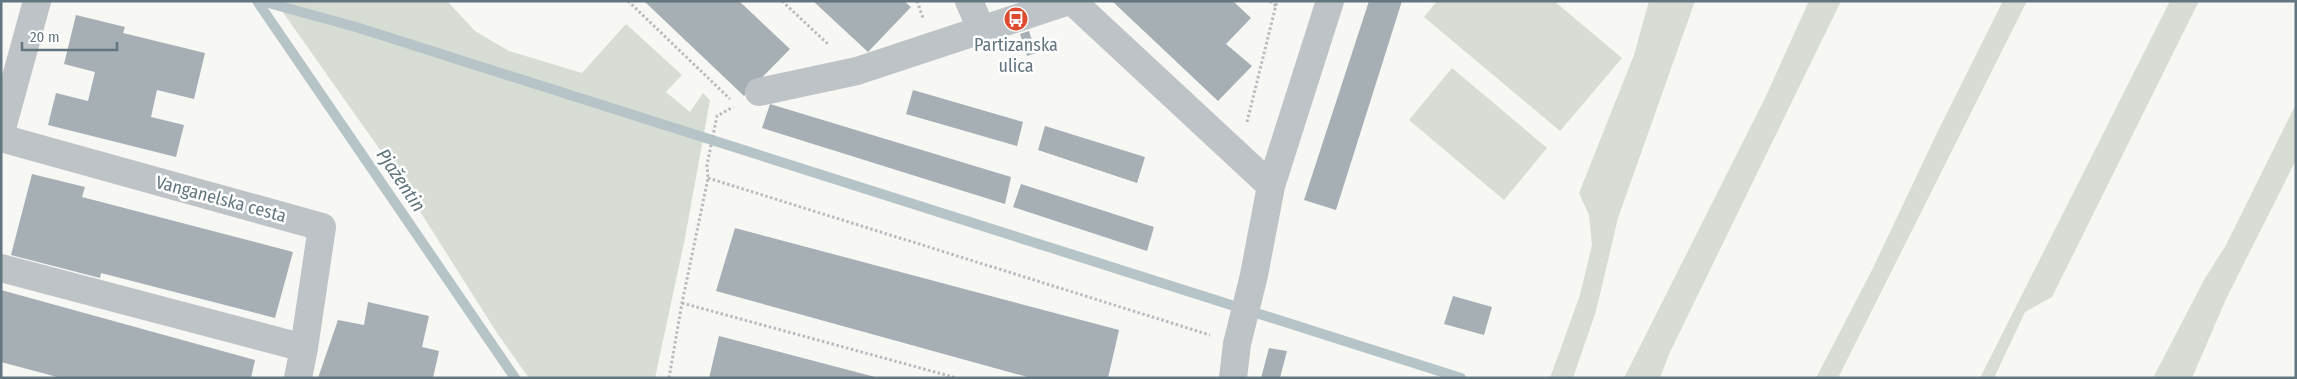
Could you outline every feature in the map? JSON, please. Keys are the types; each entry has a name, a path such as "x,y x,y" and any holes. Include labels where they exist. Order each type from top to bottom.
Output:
{"street":[{"path":"1,132 7,87 37,1"},
{"path":"969,1 982,31"},
{"path":"759,92 857,71 1071,1 1271,186"},
{"path":"1232,378 1237,344 1254,275 1271,186 1330,1"},
{"name":"Vanganelska cesta","path":"1,138 322,227 298,378"},
{"path":"1,268 304,348"}],"path":[{"path":"628,1 736,105"},
{"path":"782,1 857,71"},
{"path":"1270,1 1276,6"},
{"path":"1224,142 1245,129 1277,1"},
{"path":"669,378 682,303 708,178 708,166 717,116"},
{"path":"708,178 1237,344"},
{"path":"682,303 957,378"}],"shaded area":[{"path":"275,1 447,1 475,31 509,51 582,73 626,24 682,75 666,92 690,112 703,93 710,100 685,238 655,378 529,378 497,333 390,164"},
{"path":"1437,1 1554,1 1622,58 1560,131 1424,17"},
{"path":"1649,1 1695,1 1618,218 1596,311 1573,378 1550,378 1580,295 1592,245 1589,215 1579,193 1634,55"},
{"path":"1809,1 1841,1 1670,352 1660,378 1624,378 1765,98"},
{"path":"2003,1 2027,1 1838,378 1816,378 1872,270 1936,135"},
{"path":"2170,1 2199,1 2052,297 2025,312 1994,378 1980,378"},
{"path":"1452,68 1547,148 1504,200 1409,120"},
{"path":"2296,104 2296,160 2226,299 2192,378 2153,378 2204,280 2226,245"}],"building":[{"path":"644,1 739,1 790,49 744,96"},
{"path":"813,1 904,1 911,7 868,52"},
{"path":"1112,1 1233,1 1251,18 1226,44 1252,66 1218,101"},
{"path":"1369,1 1402,1 1336,210 1304,200"},
{"path":"76,15 125,27 123,33 205,53 194,99 157,90 151,117 184,125 176,157 48,125 56,93 88,101 95,72 64,64"},
{"path":"1029,31 1036,53 1027,56 1020,34"},
{"path":"913,90 1023,122 1017,146 906,114"},
{"path":"770,104 1011,177 1005,204 762,128"},
{"path":"1045,126 1145,157 1137,183 1038,150"},
{"path":"32,174 85,187 82,197 293,252 275,318 101,273 100,278 11,255"},
{"path":"1021,184 1154,227 1147,251 1013,207"},
{"path":"735,228 1119,330 1108,378 1031,378 716,291"},
{"path":"1,290 255,360 251,378 61,378 1,362"},
{"path":"1453,296 1492,307 1484,335 1444,324"},
{"path":"368,302 429,316 422,347 439,351 433,378 318,378 338,320 364,325"},
{"path":"719,336 875,377 875,378 709,378"},
{"path":"1269,348 1287,351 1280,378 1261,378"}],"waterway":[{"name":"Pjažentin","path":"257,1 515,378"},
{"path":"261,1 356,27 1461,378"}],"place":[{"name":"Partizanska ulica","path":"1016,19"}]}
